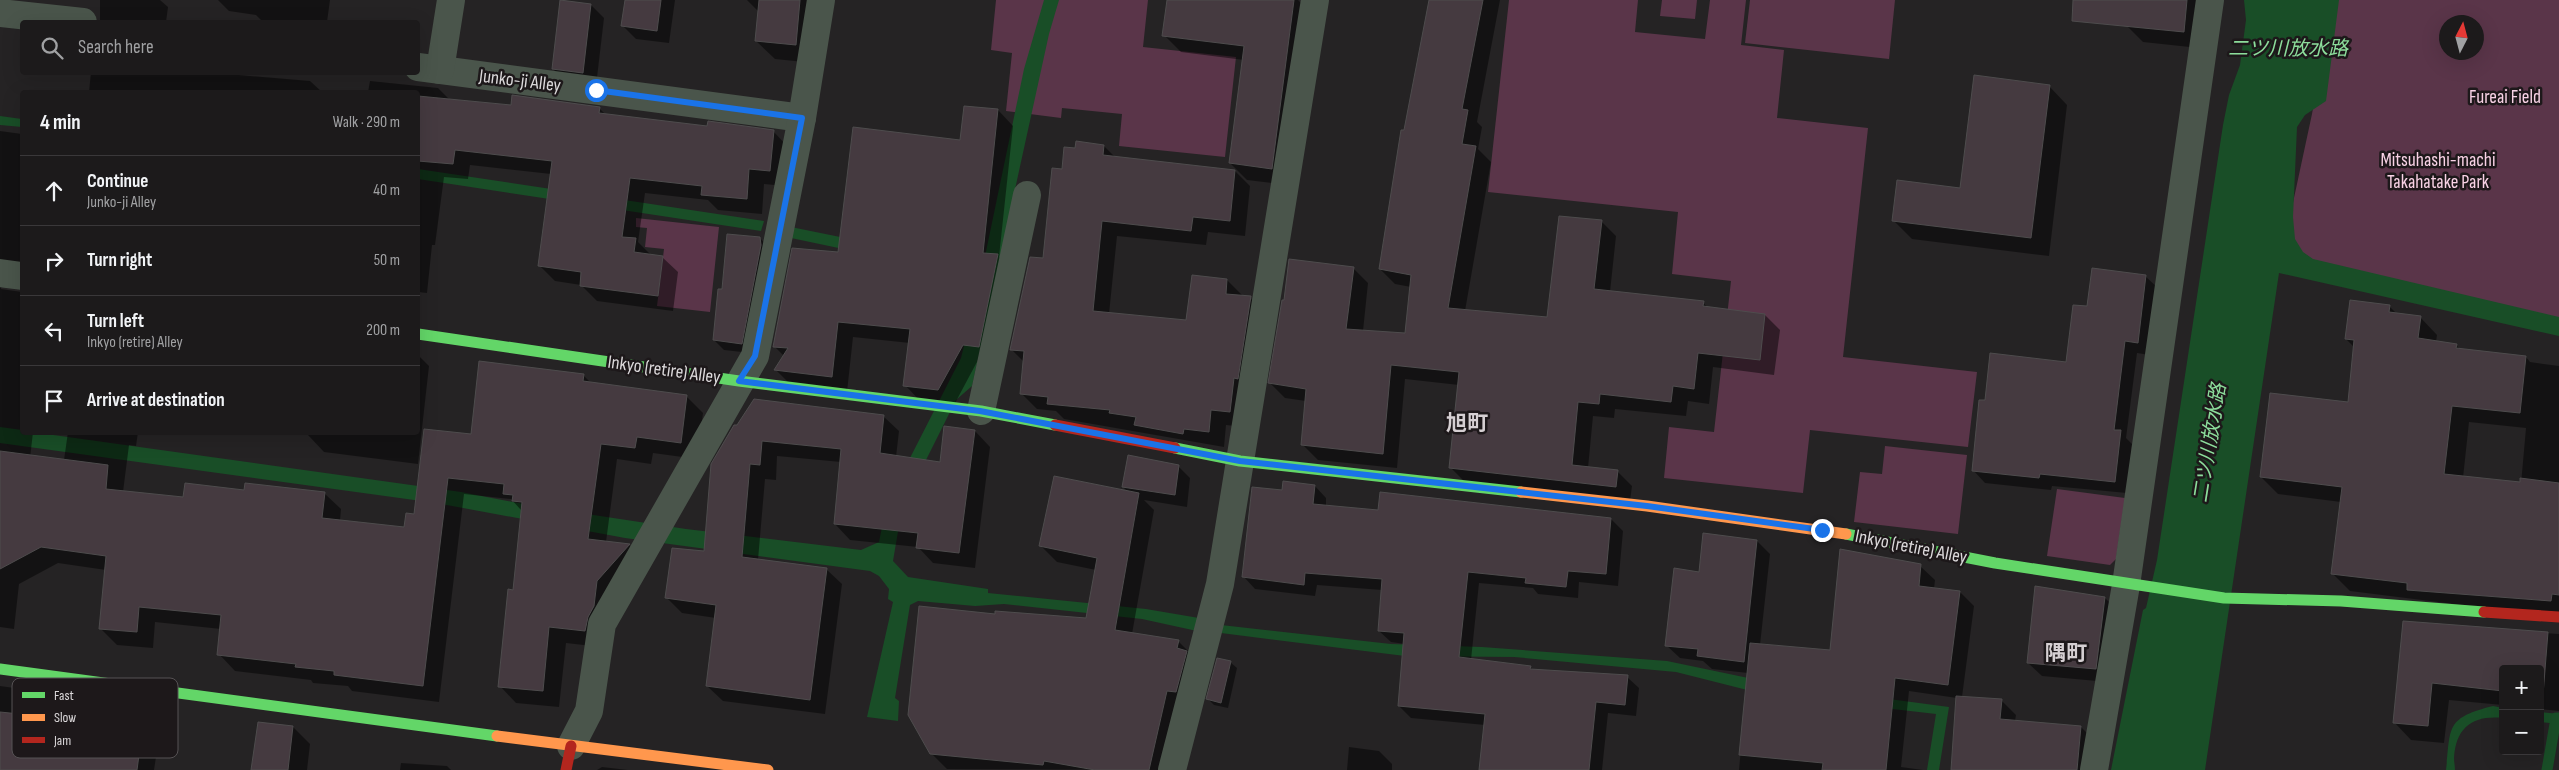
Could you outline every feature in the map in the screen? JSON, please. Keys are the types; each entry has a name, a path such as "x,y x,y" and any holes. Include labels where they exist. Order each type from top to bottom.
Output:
{"street":[{"path":"429,68 451,0"},
{"path":"568,758 589,711 602,624 739,381 755,356 802,118 822,0"},
{"path":"1172,770 1220,584 1315,0"},
{"path":"2094,770 2137,586 2210,0"},
{"path":"0,12 66,20"},
{"name":"Junko-ji Alley","path":"429,68 802,118"},
{"path":"974,410 1027,195"},
{"path":"0,273 20,276"},
{"name":"Inkyo (retire) Alley","path":"420,334 739,381 974,410 1240,461 1647,506 1793,526 2137,586 2224,598 2341,601 2559,617"},
{"path":"0,669 57,678"},
{"path":"178,697 568,758 768,770"}],"green space":[{"path":"996,0 1148,0 1143,47 1236,57 1225,157 1119,146 1122,114 1062,108 1061,118 1006,111 1012,53 991,50"},
{"path":"1509,0 1638,0 1635,32 1705,39 1710,0 1746,0 1741,45 1784,50 1777,118 1868,128 1843,357 1977,372 1968,447 1810,430 1803,493 1664,478 1669,427 1714,432 1731,281 1672,274 1678,212 1488,192"},
{"path":"1662,0 1697,0 1695,19 1660,16"},
{"path":"1750,0 1895,0 1889,59 1745,43"},
{"name":"Mitsuhashi-machi Takahatake Park","path":"2332,0 2559,0 2559,324 2282,254 2312,114"},
{"path":"636,218 719,227 710,312 657,306 664,249 645,247 647,228 636,227"},
{"path":"1885,446 1967,455 1958,534 1854,522 1860,472 1882,474"},
{"path":"2057,489 2125,498 2116,559 2110,565 2047,556"}],"water":[{"path":"1044,0 1059,0 1049,34 972,386 956,400 902,508 893,561 908,577 988,589 988,593 1146,609 1199,618 1197,631 1142,619 1004,604 975,606 918,601 910,605 895,698 899,701 898,721 867,717 893,602 888,599 889,589 879,576 870,571 625,538 436,503 0,443 0,427 20,430 20,435 53,435 461,492 534,506 686,529 861,550 879,542 887,503 961,358 981,278 791,238 791,227 983,266 1024,69"},
{"name":"二ツ川放水路","path":"2244,0 2339,0 2326,101 2305,115 2297,127 2293,217 2295,239 2303,252 2313,259 2559,317 2559,336 2279,273 2205,770 2111,770 2143,610 2146,608 2157,560 2223,125 2229,95 2240,65 2246,20"},
{"path":"0,116 20,119 20,127 0,125"},
{"path":"420,169 764,221 761,231 420,179"},
{"path":"1221,625 1391,644 1482,647 1667,661 1777,684 1949,707 1939,770 1927,770 1936,714 1763,694 1676,672 1514,657 1405,656 1221,633"},
{"path":"2493,706 2499,707 2499,718 2483,719 2468,725 2462,731 2455,747 2455,770 2446,770 2450,734 2453,726 2458,720 2477,710"},
{"path":"2544,712 2559,714 2559,724 2544,722"}],"building":[{"path":"560,0 591,4 583,73 552,69"},
{"path":"625,0 661,0 657,31 621,26"},
{"path":"759,0 800,0 796,45 755,41"},
{"path":"1167,0 1294,0 1272,169 1229,163 1244,46 1162,36"},
{"path":"1429,0 1483,0 1462,109 1468,110 1462,144 1476,146 1448,308 1547,317 1559,216 1602,220 1594,289 1704,301 1703,306 1765,314 1760,360 1698,353 1694,389 1673,386 1671,402 1600,394 1599,404 1578,402 1572,465 1618,470 1616,487 1449,468 1459,372 1391,365 1383,454 1301,445 1306,389 1268,383 1282,300 1284,300 1289,259 1354,267 1346,329 1405,333 1411,275 1379,269 1401,130 1404,130"},
{"path":"2073,0 2187,0 2184,32 2072,21"},
{"path":"1974,75 2050,85 2031,238 1892,221 1897,180 1960,188"},
{"path":"512,95 600,107 599,113 707,126 708,121 774,130 770,171 749,169 747,199 701,195 702,186 630,178 622,237 636,238 634,252 663,256 658,296 580,286 581,272 538,266 552,161 455,150 453,164 420,161 420,96 511,105"},
{"path":"964,106 998,109 983,253 998,254 979,347 963,345 938,390 903,386 910,329 838,322 832,377 774,370 788,348 773,347 792,248 838,252 853,127 960,140"},
{"path":"1076,141 1104,145 1103,155 1235,170 1230,221 1193,217 1191,231 1102,221 1093,311 1186,320 1192,275 1227,279 1226,294 1251,296 1238,379 1234,378 1230,412 1211,410 1209,432 1184,429 1183,434 1134,425 1136,417 1109,413 1110,410 1047,404 1048,397 1020,394 1024,351 1010,350 1030,257 1043,258 1052,168 1062,169 1064,147 1075,148"},
{"path":"727,234 760,237 761,245 742,344 713,340 718,289 722,289"},
{"path":"2092,268 2146,275 2138,343 2125,341 2114,430 2121,430 2115,482 2040,474 2039,478 1972,471 1979,400 1985,400 1990,353 2066,362 2073,305 2087,306"},
{"path":"2350,300 2390,305 2389,312 2421,316 2418,338 2457,344 2456,348 2526,356 2520,413 2452,406 2444,474 2520,482 2520,478 2559,483 2559,595 2552,594 2551,601 2407,590 2407,583 2331,574 2342,487 2260,477 2270,393 2348,402 2354,340 2345,339"},
{"path":"479,361 584,374 583,381 687,395 681,443 637,437 635,448 601,444 588,539 630,544 597,581 594,606 588,617 585,631 549,627 543,691 498,687 508,589 513,590 522,502 512,501 513,495 503,494 504,484 448,478 423,686 334,675 334,671 295,667 296,664 217,655 221,615 139,607 137,632 99,629 106,556 41,547 0,569 0,451 108,465 106,489 183,497 185,483 244,490 245,483 325,492 322,518 404,527 406,513 414,514 424,429 471,434"},
{"path":"754,399 884,415 880,453 940,462 944,426 975,430 959,553 916,548 918,533 834,524 841,449 762,441 760,465 750,464 742,557 827,568 810,700 706,686 716,605 665,598 672,548 704,551 711,464 734,425 737,425"},
{"path":"1128,455 1179,465 1175,495 1122,487"},
{"path":"1054,476 1139,493 1115,630 1179,640 1177,648 1187,651 1176,692 1167,691 1149,770 1095,770 1044,761 1043,765 930,754 908,715 919,606 995,614 995,611 1086,618 1097,558 1039,546"},
{"path":"1283,481 1315,485 1313,504 1378,510 1380,492 1611,518 1606,574 1568,571 1566,587 1525,583 1526,578 1468,572 1459,657 1531,666 1530,669 1628,675 1625,705 1596,702 1589,770 1479,770 1485,714 1398,706 1404,633 1378,631 1382,579 1305,573 1304,585 1242,577 1252,487 1282,490"},
{"path":"1703,533 1757,540 1744,662 1697,656 1698,649 1665,646 1674,568 1699,572"},
{"path":"1840,549 1921,564 1919,586 1960,591 1948,685 1895,678 1886,770 1822,770 1823,763 1739,755 1750,643 1830,650"},
{"path":"2035,586 2105,597 2096,669 2027,663"},
{"path":"2403,621 2548,632 2544,682 2544,665 2499,665 2499,691 2432,683 2428,726 2393,723"},
{"path":"1217,658 1231,661 1221,703 1206,699"},
{"path":"1956,696 2002,699 2000,719 2081,726 2077,770 1951,770"},
{"path":"0,712 12,713 12,758 139,758 137,770 0,770"},
{"path":"258,722 293,726 288,770 251,770"}],"waterway":[{"path":"2547,770 2556,718 2559,718"}],"traffic: fast":[{"path":"420,334 739,381 981,411 1055,425"},
{"path":"1175,448 1240,461 1521,492"},
{"path":"1846,534 1995,563 2224,598 2341,601 2484,612"},
{"path":"0,669 67,678"},
{"path":"178,693 497,736"}],"traffic: slow":[{"path":"1521,492 1647,506 1846,534"},
{"path":"497,736 768,770"}],"traffic: jam":[{"path":"1055,425 1175,448"},
{"path":"2484,612 2559,617"},
{"path":"566,770 571,746"}],"district":[{"name":"旭町","path":"1467,423"},
{"name":"隅町","path":"2066,653"}],"route":[{"path":"596,90 802,118 755,356 739,381 980,411 1240,461 1647,506 1822,530"}],"park label":[{"name":"Fureai Field","path":"2505,97"}]}
